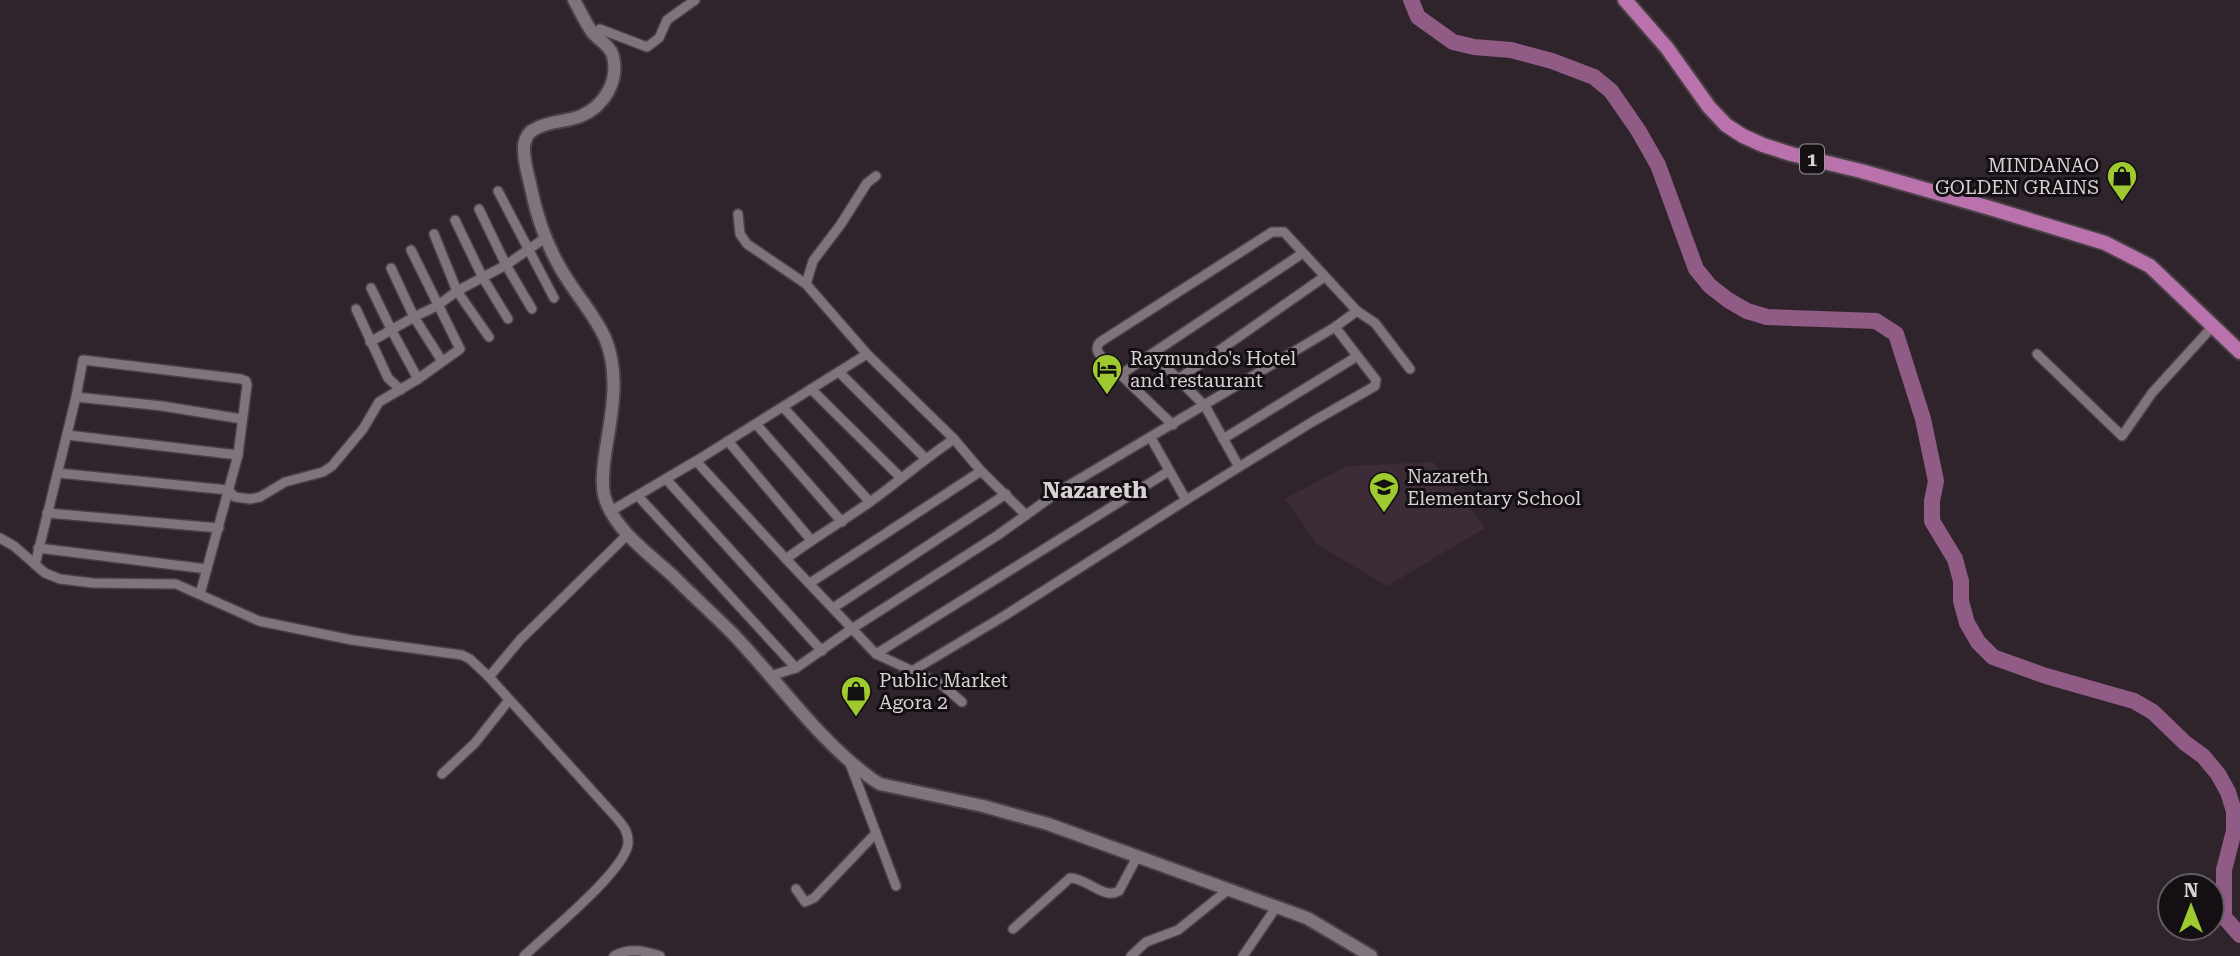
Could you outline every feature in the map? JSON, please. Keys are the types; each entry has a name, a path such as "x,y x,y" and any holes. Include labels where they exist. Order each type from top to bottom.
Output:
{"main road":[{"path":"574,0 594,35 610,49 614,70 612,83 605,98 580,116 535,129 527,135 524,159 538,221 545,238 570,283 596,319 606,341 614,383 603,484 606,502 628,534 717,618 826,739 863,773 880,783 1048,824 1307,918 1371,956"},
{"name":"1","path":"1625,0 1667,48 1709,107 1726,125 1744,136 1790,154 1964,200 2105,243 2150,266 2240,352"}],"street":[{"path":"594,35 600,29 647,47 659,38 667,20 695,0"},
{"path":"806,284 813,261 867,183 876,176"},
{"path":"498,191 554,298"},
{"path":"479,209 506,265 532,309"},
{"path":"738,214 740,234 747,244 806,284 867,354 954,439 981,471 1026,515"},
{"path":"455,220 483,278 508,319"},
{"path":"1173,425 1098,353 1097,345 1272,232 1284,232 1357,311 1375,323 1410,369"},
{"path":"434,234 457,291 489,337"},
{"path":"370,342 506,265 545,238"},
{"path":"58,473 228,490 235,497 250,499 260,497 285,482 323,472 363,429 379,402 418,379 460,349 411,250"},
{"path":"1120,375 1303,253"},
{"path":"391,268 414,317 442,361"},
{"path":"1177,380 1324,277"},
{"path":"371,288 418,379"},
{"path":"356,309 388,378 401,390"},
{"path":"770,676 796,668 1061,490 1205,406 1357,311"},
{"path":"2037,354 2122,436 2152,393 2213,326"},
{"path":"912,671 1312,422 1375,386 1376,380 1335,327"},
{"path":"611,511 867,354"},
{"path":"1153,354 1205,406 1239,467"},
{"path":"1223,439 1356,357"},
{"path":"35,565 76,397 82,360 241,379 247,385 238,455 200,594"},
{"path":"839,372 925,458"},
{"path":"811,389 901,478"},
{"path":"76,397 162,406 242,419"},
{"path":"783,407 870,502"},
{"path":"756,424 842,522"},
{"path":"67,435 238,455"},
{"path":"1150,438 1186,500"},
{"path":"786,559 870,502 925,458 954,439"},
{"path":"728,441 811,540"},
{"path":"696,461 876,654 941,684 962,702"},
{"path":"810,583 981,471"},
{"path":"876,654 1169,471"},
{"path":"666,479 822,651"},
{"path":"833,608 1006,494"},
{"path":"638,496 796,668"},
{"path":"47,513 219,528"},
{"path":"489,677 520,640 628,534"},
{"path":"0,538 14,546 45,573 60,579 93,583 176,584 259,621 352,640 462,655 470,659 614,815 628,836 625,852 611,872 524,956"},
{"path":"38,548 207,569"},
{"path":"442,775 475,743 509,700"},
{"path":"849,759 896,886"},
{"path":"796,889 805,902 814,898 876,833"},
{"path":"1013,929 1070,878 1082,879 1109,894 1115,894 1137,857"},
{"path":"1131,956 1146,942 1178,930 1229,890"},
{"path":"1243,956 1277,906"},
{"path":"614,956 635,950 660,956"}],"shaded area":[{"name":"Nazareth Elementary School","path":"1433,462 1485,528 1387,586 1318,545 1285,499 1346,466"}],"waterway":[{"path":"1411,0 1418,17 1453,42 1511,50 1552,61 1594,77 1611,91 1658,165 1696,269 1710,286 1728,300 1747,311 1767,317 1876,321 1896,334 1923,419 1936,481 1932,521 1955,559 1967,623 1978,642 1993,657 2046,676 2134,701 2153,712 2185,743 2203,756 2218,774 2234,811 2234,831 2224,870 2224,917 2240,935"}],"place":[{"name":"MINDANAO GOLDEN GRAINS","path":"2122,203"},
{"name":"Raymundo's Hotel and restaurant","path":"1107,396"},
{"name":"Nazareth Elementary School","path":"1384,514"},
{"name":"Public Market Agora 2","path":"856,718"}],"district":[{"name":"Nazareth","path":"1095,490"}]}
